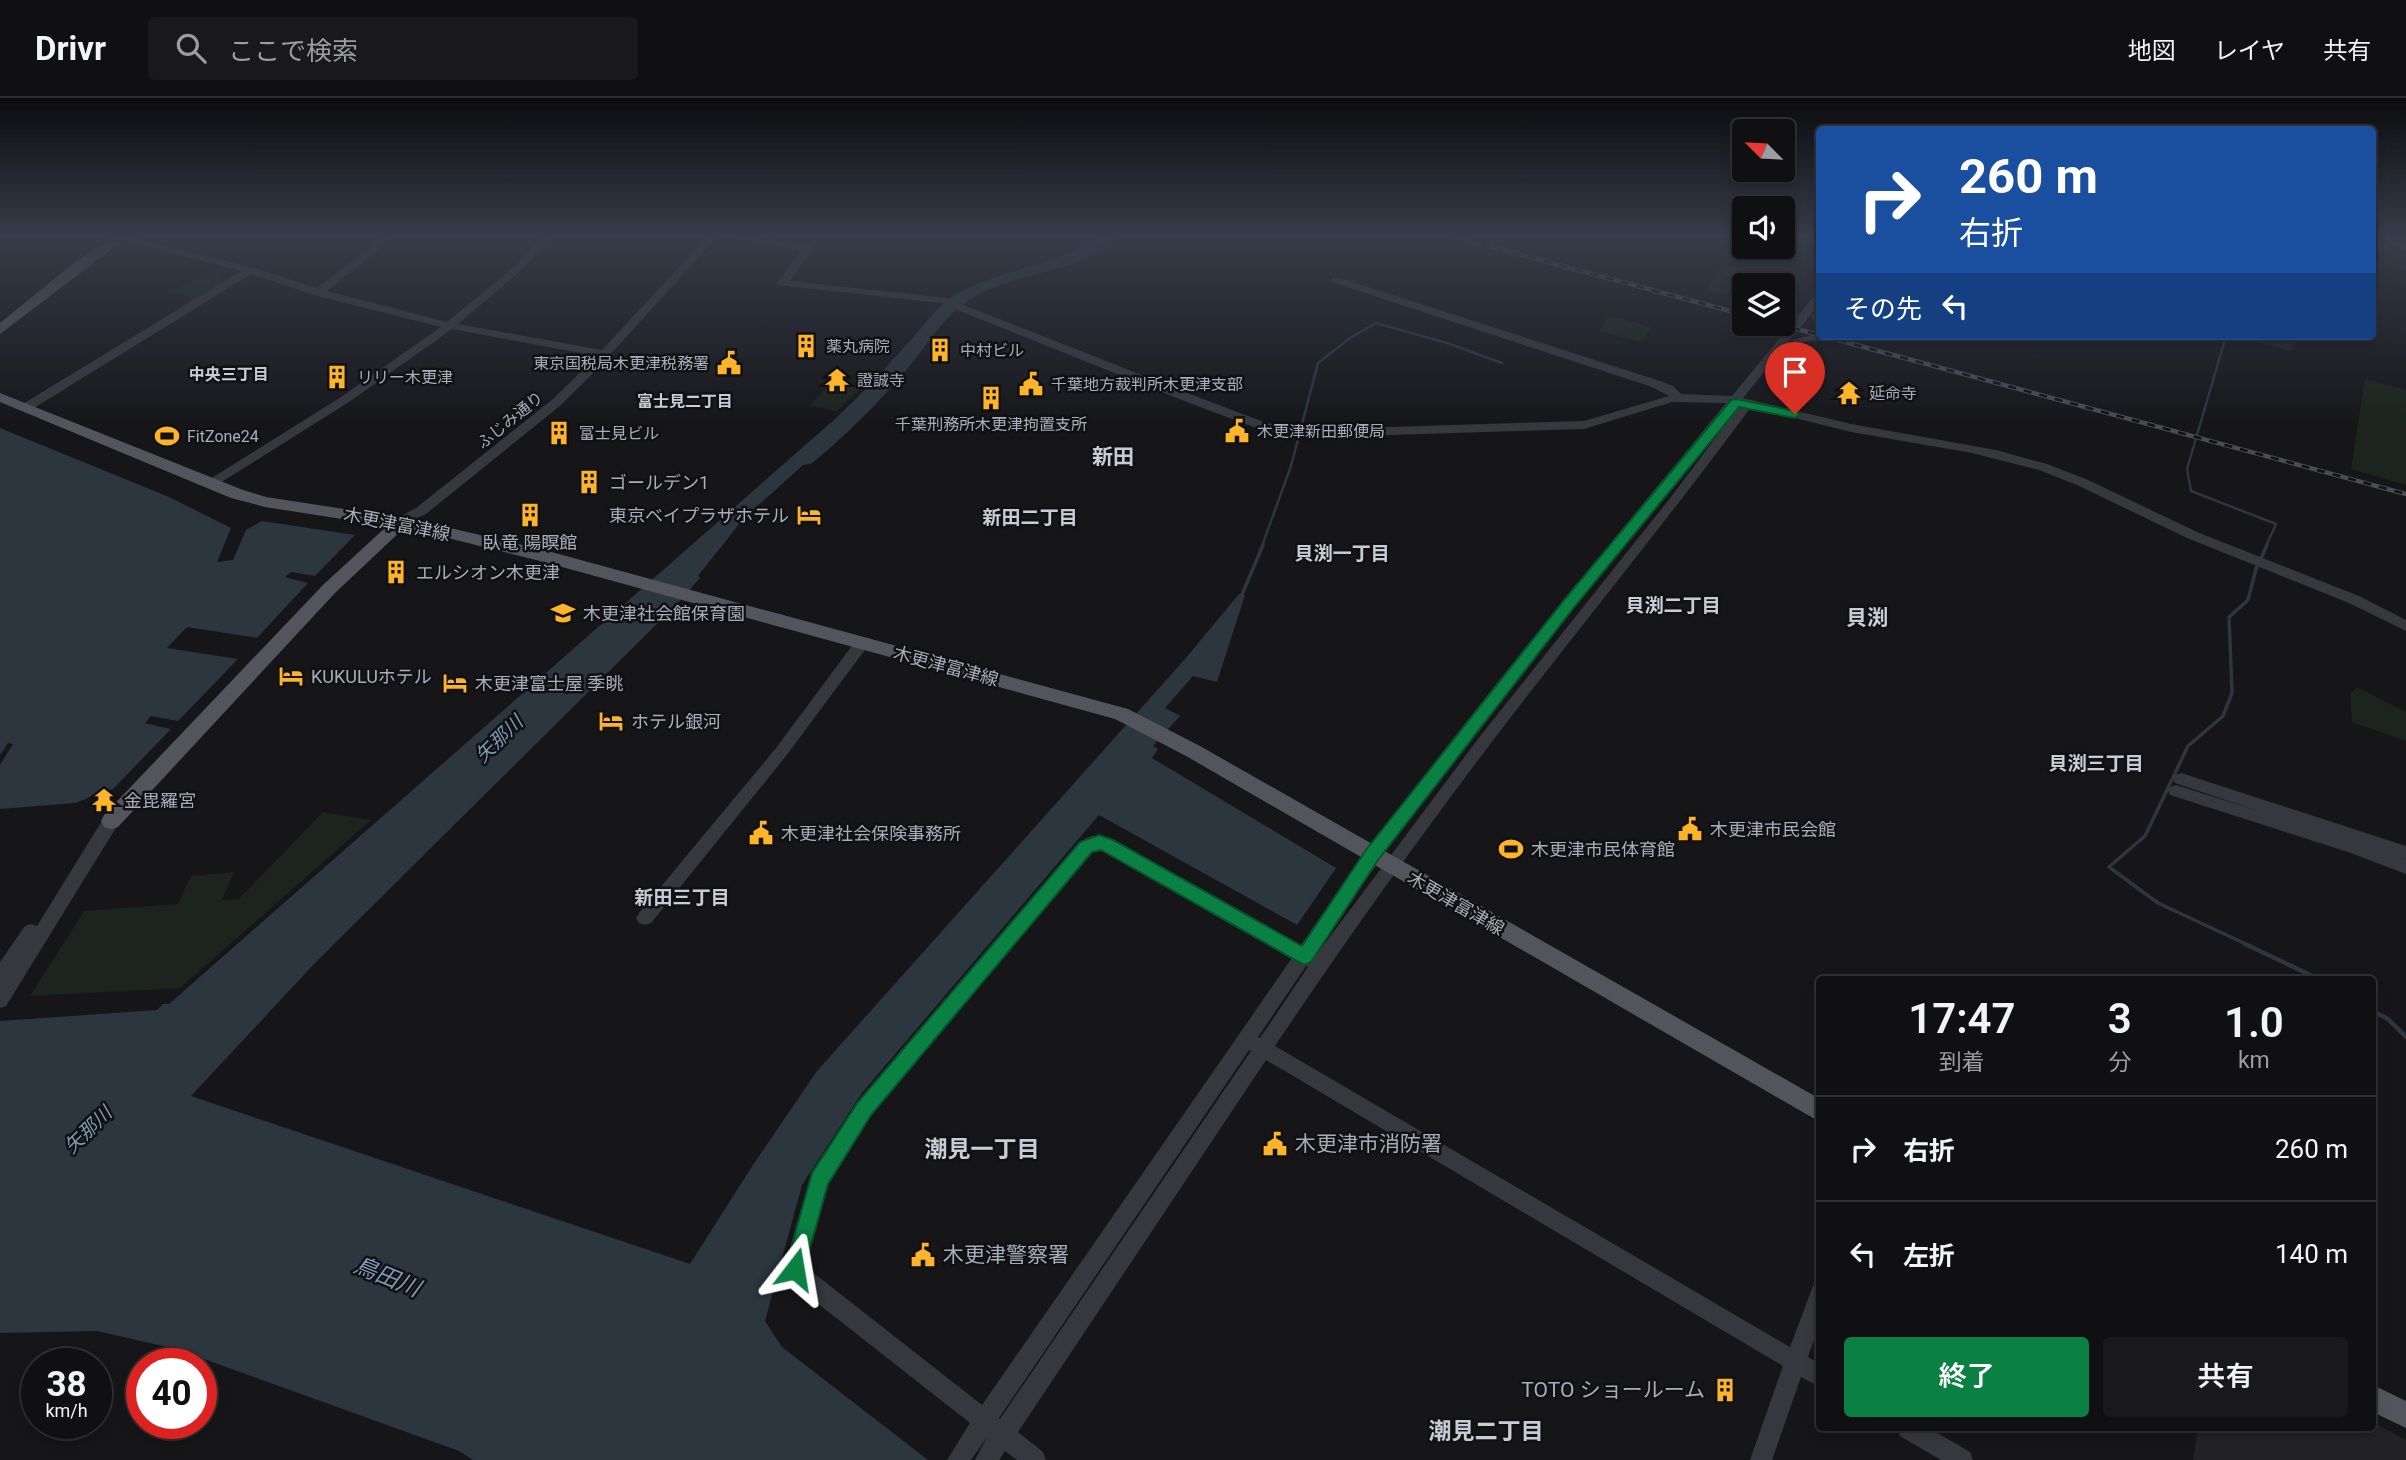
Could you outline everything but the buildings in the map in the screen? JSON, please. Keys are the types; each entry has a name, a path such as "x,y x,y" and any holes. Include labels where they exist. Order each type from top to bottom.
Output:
{"main road":[{"path":"0,330 37,300"},
{"name":"木更津富津線","path":"0,397 212,484 265,502 401,523 641,582 1128,716 1171,738 1816,1109"},
{"path":"111,821 329,589 401,523"},
{"path":"2376,1400 2406,1415"}],"street":[{"path":"25,408 202,300"},
{"path":"344,300 447,326 605,354"},
{"path":"212,484 361,391 478,300"},
{"name":"ふじみ通り","path":"401,523 557,402 655,300"},
{"path":"938,300 963,307 1260,425 1299,434 1584,425 1678,398 1741,403 1864,431 2042,466 2191,535 2366,604 2406,626"},
{"path":"1396,300 1656,384 1669,389 1678,398"},
{"path":"1795,314 1815,315"},
{"path":"1312,961 1392,867 1486,739 1675,500 1785,337 1815,315"},
{"path":"1785,337 1813,338"},
{"path":"986,1460 1312,961 1372,855 1578,592 1741,403"},
{"path":"645,918 781,752 862,643"},
{"path":"2406,853 2178,785 2406,867"},
{"path":"0,1000 5,975 111,821"},
{"path":"1035,1460 800,1277 795,1269 819,1180 864,1108 975,975 1092,843 1107,845 1312,961"},
{"path":"1256,1044 1816,1374"},
{"path":"958,1460 1256,1044"},
{"path":"1761,1460 1816,1304"},
{"path":"1913,1431 1962,1460"}],"shaded area":[{"path":"1608,317 1651,329 1641,342 1600,331"},
{"path":"2251,340 2294,340 2291,351"},
{"path":"2365,379 2406,390 2406,485 2351,469"},
{"path":"833,381 862,387 837,411 810,405"},
{"path":"2357,687 2406,712 2406,741 2352,722 2350,694"},
{"path":"323,812 371,820 180,988 30,996 84,911 178,904 191,876 234,872 222,900 217,901 239,899"},
{"path":"2376,1424 2406,1440 2406,1460 2193,1460 2198,1431 2376,1431"}],"water":[{"path":"947,300 971,300 949,316 909,367 850,430 811,464 803,465 743,519 678,603 314,964 191,1096 690,1264 817,1071 1185,659 1239,594 1245,595 1217,682 1193,676 1165,708 1180,716 1153,746 1158,749 1152,758 1336,868 1297,925 1099,815 862,1093 802,1185 765,1321 782,1347 928,1460 473,1460 459,1451 217,1364 217,1348 172,1348 97,1331 0,1333 0,1021 157,1010 163,1004 169,1004 835,419"},
{"path":"0,428 169,497 231,528 217,562 233,560 246,530 262,521 355,535 315,576 291,572 285,577 308,583 257,638 187,627 167,648 238,659 178,721 151,716 145,723 171,729 113,789 75,803 0,809 0,765 13,744 8,743 0,755"}],"waterway":[{"path":"1262,546 1291,466 1318,363 1350,338 1376,323 1447,343 1502,363"},
{"path":"2225,340 2187,469 2191,491 2276,524 2266,546"},
{"path":"1241,597 1263,545"},
{"path":"2250,946 2158,903 2109,867 2145,836 2188,746 2223,716 2232,693 2229,617 2248,600 2256,569 2267,545"},
{"path":"2245,944 2313,976"},
{"path":"2376,1013 2388,1019 2406,1037"}],"railway":[{"path":"1688,300 1732,312"},
{"path":"1795,329 1816,334"},
{"path":"1838,340 2406,494"}],"place":[{"name":"薬丸病院","path":"806,346"},
{"name":"中村ビル","path":"940,350"},
{"name":"東京国税局木更津税務署","path":"729,363"},
{"name":"リリー木更津","path":"337,377"},
{"name":"證誠寺","path":"837,380"},
{"name":"千葉地方裁判所木更津支部","path":"1031,384"},
{"name":"延命寺","path":"1849,393"},
{"name":"千葉刑務所木更津拘置支所","path":"991,398"},
{"name":"木更津新田郵便局","path":"1237,431"},
{"name":"富士見ビル","path":"559,433"},
{"name":"FitZone24","path":"167,436"},
{"name":"ゴールデン1","path":"589,482"},
{"name":"臥竜 陽瞑館","path":"530,515"},
{"name":"東京ベイプラザホテル","path":"809,515"},
{"name":"エルシオン木更津","path":"396,572"},
{"name":"木更津社会館保育園","path":"563,613"},
{"name":"KUKULUホテル","path":"291,676"},
{"name":"木更津富士屋 季眺","path":"455,683"},
{"name":"ホテル銀河","path":"611,721"},
{"name":"金毘羅宮","path":"104,800"},
{"name":"木更津市民会館","path":"1690,829"},
{"name":"木更津社会保険事務所","path":"761,833"},
{"name":"木更津市民体育館","path":"1511,849"},
{"name":"木更津市消防署","path":"1275,1144"},
{"name":"木更津警察署","path":"923,1255"},
{"name":"TOTO ショールーム","path":"1725,1390"}],"district":[{"name":"中央三丁目","path":"229,374"},
{"name":"富士見二丁目","path":"685,401"},
{"name":"新田","path":"1113,457"},
{"name":"新田二丁目","path":"1030,517"},
{"name":"貝渕一丁目","path":"1342,553"},
{"name":"貝渕二丁目","path":"1673,605"},
{"name":"貝渕","path":"1867,618"},
{"name":"貝渕三丁目","path":"2096,763"},
{"name":"新田三丁目","path":"682,897"},
{"name":"潮見一丁目","path":"982,1149"},
{"name":"潮見二丁目","path":"1486,1431"}],"route":[{"path":"795,1269 819,1180 864,1108 1086,847 1099,842 1107,845 1305,957 1372,855 1570,603 1736,402 1795,414"}],"water label":[{"name":"矢那川","path":"499,739"},
{"name":"矢那川","path":"88,1130"},
{"name":"鳥田川","path":"387,1277"}]}
